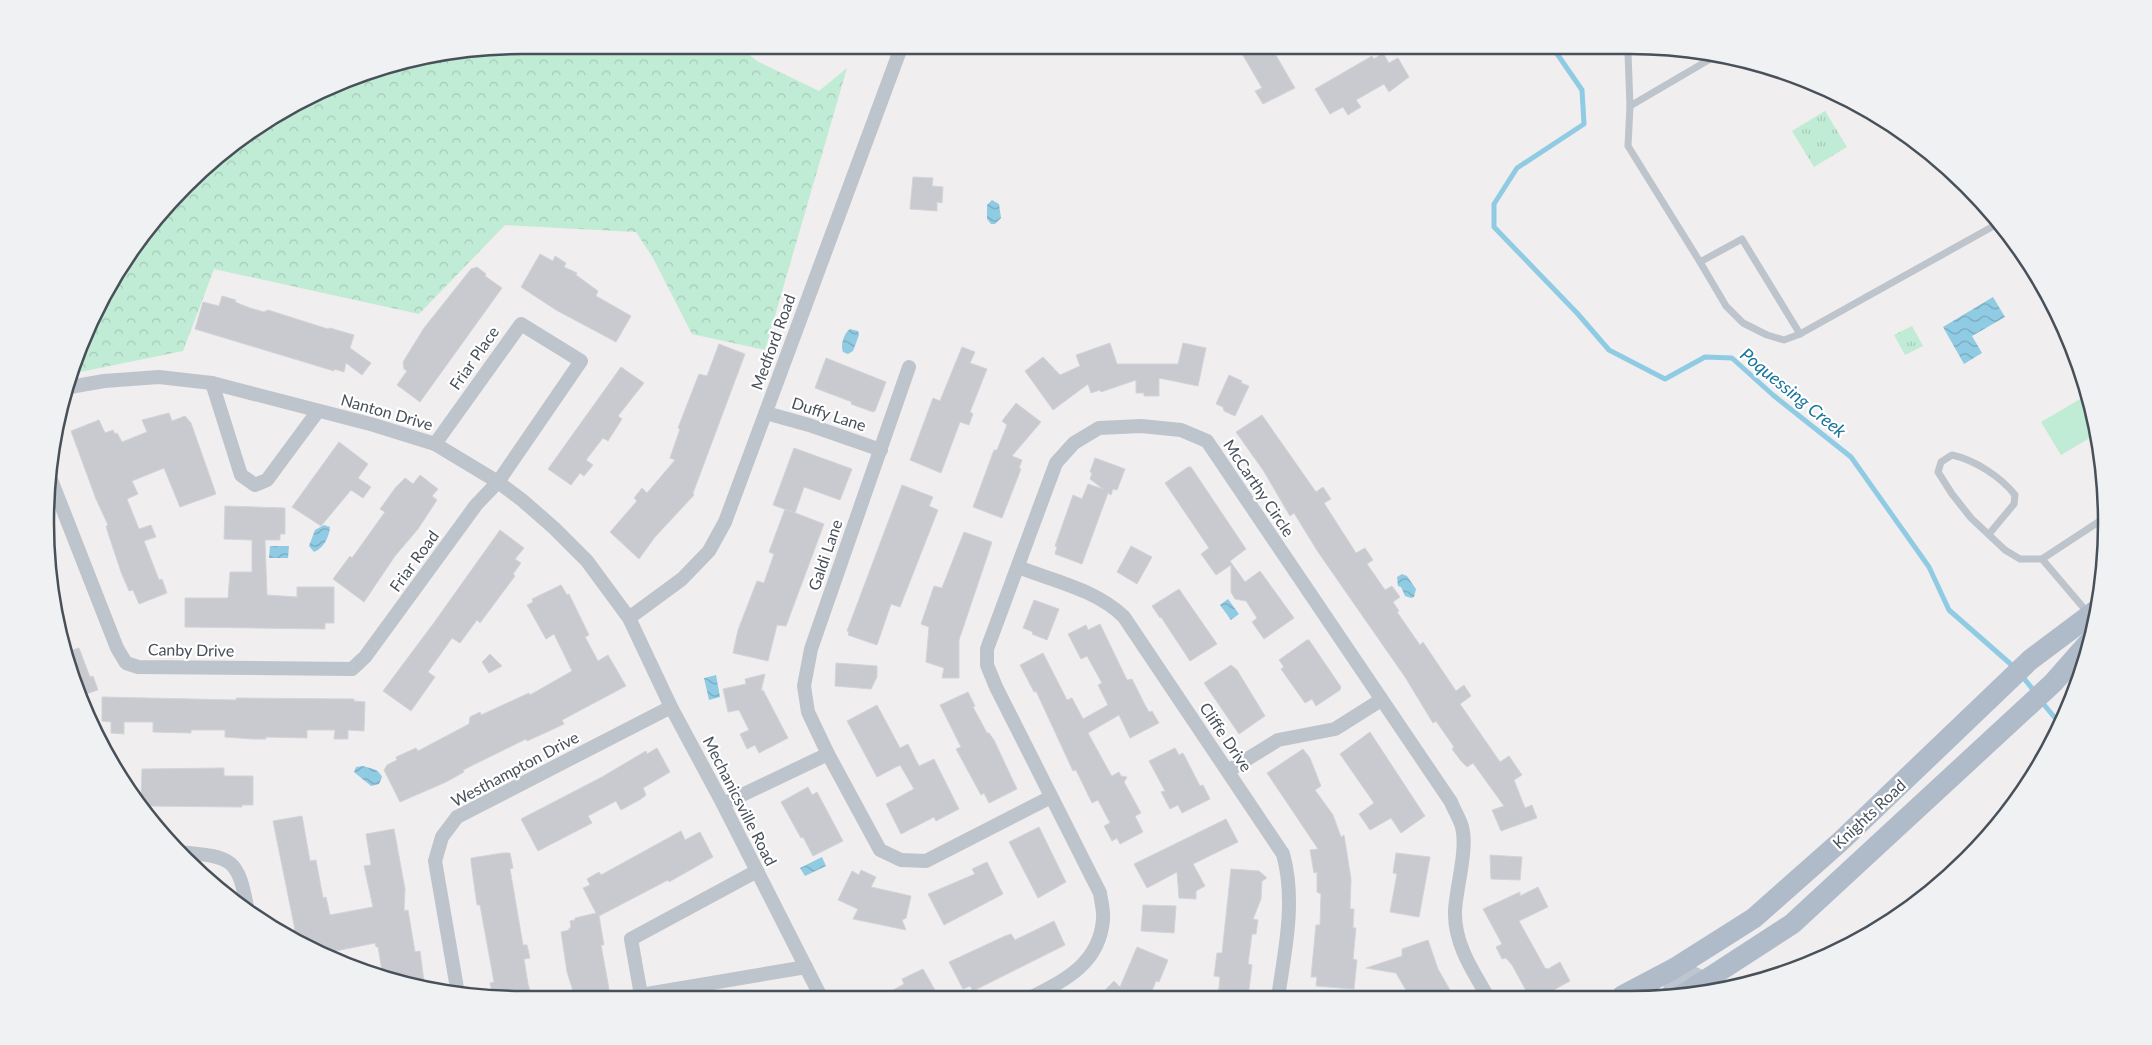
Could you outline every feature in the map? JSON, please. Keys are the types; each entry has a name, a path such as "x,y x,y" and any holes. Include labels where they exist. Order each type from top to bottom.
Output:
{"main road":[{"name":"Knights Road","path":"1632,991 1675,968 1754,918 1841,841 2003,688 2030,660 2087,621"},
{"name":"Knights Road","path":"1707,984 1792,924 2053,683 2079,654"}],"street":[{"name":"Medford Road","path":"629,618 682,579 708,550 725,522 899,54"},
{"name":"Friar Place","path":"435,444 521,324 581,361 498,482"},
{"name":"Galdi Lane","path":"909,367 811,649 804,686 808,712 828,754 880,850 901,860 926,861 1051,797"},
{"name":"Nanton Drive","path":"75,386 104,381 159,378 212,383 435,444 498,482 554,528 587,561 629,618"},
{"path":"212,383 241,475 255,485 266,480 318,411"},
{"name":"Duffy Lane","path":"766,413 809,424 881,450"},
{"name":"McCarthy Circle","path":"1044,991 1063,982 1082,967 1096,944 1104,919 1100,893 996,687 987,665 987,649 1056,463 1074,443 1099,428 1141,426 1182,430 1206,442 1451,802 1462,828 1462,858 1455,912 1458,933 1464,956 1484,991"},
{"name":"Friar Road","path":"360,662 476,505 498,482"},
{"name":"Canby Drive","path":"55,490 117,648 126,663 138,667 352,669 360,662"},
{"name":"Cliffe Drive","path":"1018,567 1098,597 1115,608 1124,617 1283,854 1290,891 1279,991"},
{"name":"Mechanicsville Road","path":"629,618 671,707 723,804 818,991"},
{"path":"1228,771 1278,740 1335,729 1381,700"},
{"name":"Westhampton Drive","path":"457,986 435,861 442,837 457,817 671,707"},
{"path":"723,804 828,754"},
{"path":"190,853 211,855 233,864 242,879 246,900"},
{"path":"640,991 631,939 756,871"},
{"path":"664,991 806,966"},
{"path":"1673,989 1675,968 1703,985"}],"lane":[{"path":"1628,54 1630,106 1628,146 1726,306 1743,324 1767,335 1784,340 1800,334 1993,227"},
{"path":"1630,106 1707,61"},
{"path":"1700,262 1742,240 1800,334"},
{"path":"1989,534 2014,504 2015,495 2007,486 1987,472 1963,457 1952,455 1941,462 1938,472 1952,494 1971,518 2005,550 2020,559 2042,559 2098,523"},
{"path":"2042,559 2090,610"}],"green space":[{"path":"748,54 757,61 819,91 847,68 765,350 692,334 653,258 636,232 505,225 419,314 214,269 183,351 79,372 89,343 117,288 133,262 170,213 213,170 262,133 315,102 343,89 401,70 431,63 492,55"},
{"path":"1825,111 1847,147 1814,167 1792,131"},
{"path":"1912,326 1923,346 1905,355 1894,335"},
{"path":"2081,398 2090,438 2061,455 2041,422"}],"water":[{"path":"992,200 999,204 1001,218 995,224 991,224 987,219 987,205"},
{"path":"1993,297 2005,317 1972,336 1982,353 1964,364 1943,327"},
{"path":"850,329 858,331 859,335 853,351 848,354 843,352 842,343 844,336"},
{"path":"324,525 330,527 327,538 321,548 314,552 309,546 315,530"},
{"path":"270,546 289,546 288,558 269,558"},
{"path":"1402,574 1407,576 1416,589 1414,597 1405,596 1401,587 1398,586 1397,577"},
{"path":"1228,599 1239,614 1231,620 1220,605"},
{"path":"716,675 720,697 709,700 704,678"},
{"path":"363,766 378,772 382,777 379,784 371,786 354,772 356,767"},
{"path":"822,857 826,866 805,876 800,868"}],"building":[{"path":"1242,54 1275,54 1295,88 1263,104 1255,91 1262,88"},
{"path":"1382,54 1384,54 1389,63 1398,58 1409,77 1389,92 1384,84 1356,100 1361,107 1348,115 1343,107 1330,114 1315,89 1372,56 1374,59"},
{"path":"913,177 933,178 932,186 943,187 942,203 937,202 937,211 910,209"},
{"path":"540,254 553,261 555,256 566,263 564,267 577,273 576,275 598,291 596,296 631,316 616,342 556,310 521,287"},
{"path":"477,267 486,274 485,276 502,288 420,402 397,385 407,371 404,369 403,362 424,328 471,269"},
{"path":"222,296 236,300 235,302 250,308 264,312 268,310 354,335 350,348 371,363 362,375 346,363 344,372 334,369 334,371 195,329 203,302 219,306"},
{"path":"1110,343 1117,364 1178,364 1183,343 1206,348 1198,386 1159,378 1159,396 1144,396 1144,393 1136,393 1136,380 1101,392 1100,390 1091,393 1088,384 1053,410 1025,371 1043,357 1060,375 1080,366 1076,355"},
{"path":"719,344 745,354 693,493 694,495 655,537 639,559 610,532 637,501 634,498 642,488 647,493 675,460 670,458 680,429 678,428 699,374 707,376"},
{"path":"962,347 975,352 970,363 987,369 970,412 973,414 969,425 960,422 941,473 910,460 933,398 940,401"},
{"path":"826,358 886,382 875,411 873,412 851,404 852,402 815,388"},
{"path":"621,367 644,383 618,416 622,419 608,441 603,438 586,460 593,465 584,476 580,473 571,485 548,469"},
{"path":"1229,375 1249,386 1235,416 1224,411 1223,407 1216,404"},
{"path":"1016,403 1041,422 1012,456 1022,460 1019,468 1021,469 1002,518 973,507 994,450 997,450 1007,425 1002,421"},
{"path":"169,413 172,421 185,416 191,423 216,494 180,507 164,468 132,481 138,494 127,499 139,529 151,525 156,537 144,541 159,580 162,579 167,593 139,604 133,590 129,591 121,572 106,526 108,525 96,499 71,431 99,420 105,433 113,430 122,442 147,432 142,420"},
{"path":"1262,415 1316,492 1323,487 1331,499 1324,503 1356,553 1365,548 1373,560 1367,564 1385,590 1392,586 1400,597 1393,602 1399,611 1397,612 1420,645 1423,642 1456,691 1464,685 1471,696 1460,704 1500,762 1509,756 1522,775 1514,780 1525,808 1532,805 1537,818 1501,831 1492,810 1504,806 1473,763 1467,767 1461,761 1436,721 1433,723 1405,677 1318,552 1294,513 1290,516 1263,470 1236,432"},
{"path":"339,442 368,464 358,478 371,487 363,498 351,490 321,526 292,507"},
{"path":"794,448 852,469 840,500 804,487 795,513 773,505"},
{"path":"1095,458 1125,469 1117,490 1113,489 1111,495 1108,493 1082,564 1055,554 1057,547 1055,546 1073,495 1082,499 1088,484 1103,489 1090,479 1092,473 1090,472"},
{"path":"1188,467 1191,467 1246,549 1230,561 1245,582 1260,571 1294,618 1264,639 1252,622 1257,618 1246,601 1235,599 1231,592 1231,565 1216,575 1201,554 1209,548 1165,483"},
{"path":"420,475 438,489 432,496 437,500 418,529 395,556 364,602 333,579 350,556 352,558 385,512 380,509 396,487 405,478 413,484"},
{"path":"902,485 933,497 929,506 938,510 900,607 891,604 877,645 848,635 849,632 847,631"},
{"path":"225,506 285,508 285,534 280,534 280,540 265,540 267,595 297,597 297,587 334,587 334,623 325,623 325,629 185,627 185,598 228,598 230,572 252,572 252,540 224,539"},
{"path":"785,509 824,524 786,626 777,625 768,661 733,653 738,630 757,581 764,583 774,554 769,552"},
{"path":"500,530 524,548 515,559 521,563 513,574 515,576 480,623 477,620 460,643 452,638 428,672 435,677 411,711 383,691"},
{"path":"964,532 992,542 959,640 959,678 942,678 944,668 926,662 929,627 921,624 934,586 942,588"},
{"path":"1131,546 1152,557 1137,584 1117,572"},
{"path":"561,585 567,595 569,594 589,635 585,637 598,661 608,655 626,686 562,720 564,724 527,741 526,739 463,770 464,772 446,782 400,802 384,770 387,765 397,760 396,757 416,748 418,751 469,724 470,717 480,712 481,715 529,693 530,695 572,671 554,634 546,639 527,605 533,602 532,599"},
{"path":"1179,589 1217,644 1190,661 1152,606"},
{"path":"1034,600 1059,609 1047,640 1023,628"},
{"path":"1100,624 1127,680 1132,679 1149,712 1152,711 1159,723 1130,738 1119,715 1088,733 1111,775 1119,772 1121,776 1127,777 1124,782 1141,813 1135,816 1143,832 1120,844 1117,838 1112,841 1104,826 1110,823 1098,800 1092,803 1076,770 1073,771 1036,691 1034,692 1020,665 1043,653 1067,700 1072,698 1083,719 1108,705 1098,685 1102,683 1087,656 1081,659 1068,634 1086,625 1088,630"},
{"path":"1309,640 1341,687 1340,690 1316,706 1312,699 1305,703 1281,669 1284,667 1279,660"},
{"path":"79,648 90,677 93,676 98,690 86,694 72,650"},
{"path":"490,654 502,666 489,673 482,662"},
{"path":"836,663 877,666 877,677 871,689 835,686"},
{"path":"1231,665 1237,670 1265,716 1239,734 1204,683"},
{"path":"765,674 761,691 763,690 788,738 759,753 755,745 747,749 740,734 749,730 739,710 728,712 723,689 746,684 745,679"},
{"path":"968,692 975,706 973,707 987,733 994,740 1017,789 989,803 984,793 981,795 956,749 961,747 940,705"},
{"path":"102,697 236,700 236,698 354,699 354,701 365,702 364,731 348,730 348,739 334,739 335,730 307,730 307,738 266,737 266,739 253,739 225,737 225,730 191,730 191,733 153,732 153,722 124,722 124,734 111,733 111,722 102,721"},
{"path":"877,705 900,748 908,744 919,766 934,759 959,809 936,821 934,817 901,834 886,804 914,789 900,765 877,777 847,721"},
{"path":"1370,732 1425,816 1401,833 1391,818 1370,830 1359,814 1374,803 1340,754"},
{"path":"657,748 670,772 643,788 646,795 621,810 616,801 588,816 592,823 538,851 521,819 602,777 646,751 647,754"},
{"path":"1175,748 1179,755 1183,753 1200,786 1203,785 1210,799 1182,813 1178,805 1170,809 1161,792 1165,791 1149,761"},
{"path":"1303,749 1310,758 1321,786 1315,790 1333,815 1341,837 1344,835 1351,879 1350,909 1354,909 1353,928 1356,928 1353,959 1357,960 1354,989 1316,986 1317,977 1311,977 1316,925 1320,925 1321,894 1317,892 1317,872 1314,873 1310,850 1318,849 1267,773"},
{"path":"224,768 224,776 253,776 253,805 242,805 242,807 150,806 141,794 142,769"},
{"path":"808,787 812,795 817,792 843,841 813,856 781,802"},
{"path":"302,816 310,861 316,860 323,898 326,897 330,915 373,907 364,866 371,865 366,834 394,829 405,889 404,911 408,910 415,952 420,951 424,980 382,969 378,947 376,947 375,943 333,951 293,931 295,930 273,821"},
{"path":"1226,819 1238,842 1193,864 1205,886 1196,891 1196,899 1179,898 1177,872 1147,888 1134,864"},
{"path":"1039,827 1066,882 1038,898 1009,842"},
{"path":"681,831 685,840 700,832 713,857 669,882 668,880 599,916 604,945 601,945 609,991 573,991 567,972 561,932 571,928 570,921 575,920 575,918 596,913 583,888 590,885 587,879 599,872 601,875"},
{"path":"510,853 513,868 510,869 523,945 527,945 530,958 524,959 530,991 491,990 490,983 494,982 480,905 477,905 471,858"},
{"path":"1396,853 1430,857 1419,917 1390,912 1397,874 1393,873"},
{"path":"1490,855 1522,857 1520,880 1491,879"},
{"path":"987,862 1003,894 944,925 928,894 975,874 972,869"},
{"path":"1231,869 1259,871 1267,878 1262,881 1261,899 1253,919 1258,920 1256,934 1252,934 1248,964 1252,965 1249,991 1219,991 1220,977 1214,976 1217,953 1222,953"},
{"path":"861,870 876,877 871,887 911,896 906,918 902,920 906,930 853,919 858,909 838,900 852,871 859,875"},
{"path":"1538,887 1548,907 1519,921 1545,968 1548,969 1560,962 1570,981 1552,991 1526,991 1512,965 1506,958 1502,959 1496,947 1502,944 1483,909 1520,892 1520,896"},
{"path":"1143,905 1176,906 1174,933 1141,931"},
{"path":"1054,921 1065,945 973,991 970,986 963,989 949,962 1005,936 1011,934 1015,940"},
{"path":"1428,940 1438,969 1451,991 1406,991 1396,973 1366,968 1402,956 1402,949"},
{"path":"1137,947 1168,960 1159,982 1156,981 1152,991 1104,991 1114,981 1120,987"},
{"path":"923,969 935,991 891,991 904,984 902,979"}],"waterway":[{"name":"Poquessing Creek","path":"1557,54 1582,90 1584,124 1517,168 1494,204 1494,227 1577,313 1609,350 1665,379 1705,357 1732,358 1773,395 1851,457 1929,567 1949,610 2014,667"},
{"name":"Poquessing Creek","path":"2021,675 2035,692"},
{"name":"Poquessing Creek","path":"2041,701 2055,718"}]}
